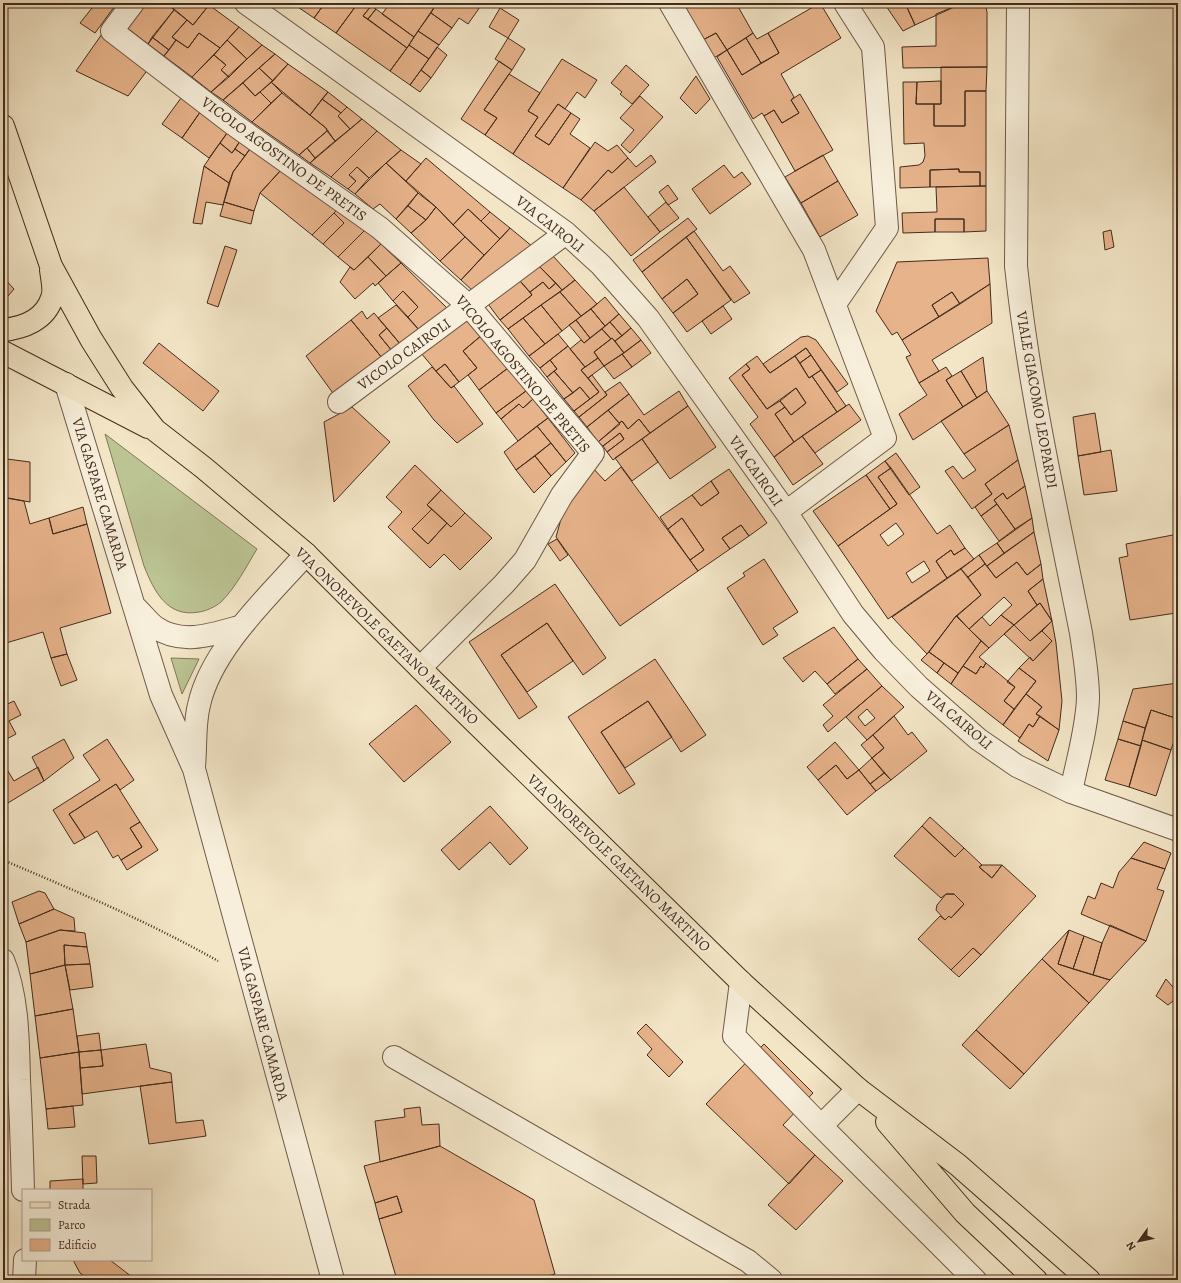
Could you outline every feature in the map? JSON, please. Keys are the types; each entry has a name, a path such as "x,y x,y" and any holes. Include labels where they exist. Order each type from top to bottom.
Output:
{"main road":[{"name":"VIA ONOREVOLE GAETANO MARTINO","path":"3,126 51,266 91,339 118,382 155,430 204,468 306,554 420,668 741,982 858,1089 958,1165 1089,1280"},
{"path":"3,330 29,325 43,314 52,298 51,266"},
{"path":"3,352 155,430"},
{"name":"VIA ONOREVOLE GAETANO MARTINO","path":"858,1089 964,1213 1036,1280"}],"street":[{"name":"VICOLO AGOSTINO DE PRETIS","path":"133,3 112,31 233,124 380,228 470,306 593,453 562,495 525,560 495,594 420,668"},
{"name":"VIA CAIROLI","path":"246,3 566,233 601,265 648,318 786,512 853,614 884,651 919,687 978,739 1017,766 1071,792 1178,830"},
{"name":"VIA CAIROLI","path":"670,3 814,250 885,438 786,512"},
{"path":"835,304 887,228 873,47 845,3"},
{"name":"VIALE GIACOMO LEOPARDI","path":"1018,3 1016,266 1032,390 1081,633 1086,668 1088,698 1085,724 1071,792"},
{"name":"VICOLO CAIROLI","path":"339,402 470,306 566,233"},
{"name":"VIA GASPARE CAMARDA","path":"66,384 161,695 194,769 333,1280"},
{"name":"VIA GASPARE CAMARDA","path":"194,769 198,706 206,678 220,655 242,626 306,554"},
{"name":"VIA GASPARE CAMARDA","path":"133,604 155,627 171,635 186,638 207,636 242,626"},
{"path":"3,960 8,972 13,996 18,1034 23,1189"},
{"path":"741,982 734,1036 821,1126 975,1280"},
{"path":"394,1057 748,1261 771,1280"},
{"path":"821,1126 858,1089"},
{"path":"24,1280 25,1261"}],"path":[{"path":"3,860 74,890 186,943 251,980"}],"green space":[{"path":"105,434 257,549 236,583 219,604 205,611 188,613 178,611 170,607 157,593 144,566"},
{"path":"171,658 199,659 182,694"}],"building":[{"path":"96,3 117,3 95,33 80,23"},
{"path":"144,3 166,3 174,10 148,44 126,27"},
{"path":"167,3 206,3 209,5 193,25"},
{"path":"292,3 325,3 314,18"},
{"path":"325,3 358,3 336,33 314,18"},
{"path":"358,3 368,3 371,6 363,16 407,48 390,71 336,33"},
{"path":"390,3 437,3 414,37 382,14"},
{"path":"437,3 474,3 480,7 468,24 459,18 452,28 431,13"},
{"path":"693,3 736,3 753,33 727,50 716,33 701,41 683,9"},
{"path":"820,3 841,38 781,74 794,97 791,100 799,113 782,123 774,110 764,116 762,113 753,119 717,57 727,50 742,75 779,53 768,33"},
{"path":"884,3 905,3 915,25 903,31"},
{"path":"905,3 963,3 915,25"},
{"path":"963,3 985,3 987,12 987,67 903,68 902,47 936,46 936,14"},
{"path":"209,5 239,27 220,48 199,33 188,48 172,37 187,20 193,25"},
{"path":"371,6 376,9 368,19 363,16"},
{"path":"500,8 519,20 508,38 489,27"},
{"path":"376,9 414,37 407,48 368,19"},
{"path":"174,10 187,20 172,37 176,40 169,50 152,37"},
{"path":"431,13 452,28 439,45 418,31"},
{"path":"239,27 262,45 247,59 227,40"},
{"path":"418,31 439,45 429,59 409,45"},
{"path":"199,33 220,48 192,77 164,56 176,40 188,48"},
{"path":"716,33 727,50 712,59 701,41"},
{"path":"753,33 757,39 768,33 779,53 761,63 746,38"},
{"path":"102,34 149,68 128,96 76,71"},
{"path":"152,37 169,50 164,56 148,44"},
{"path":"508,38 525,49 512,70 495,59"},
{"path":"746,38 761,63 742,75 727,50"},
{"path":"227,40 247,59 229,77 221,70 226,65 214,55"},
{"path":"262,45 275,54 223,100 211,92"},
{"path":"409,45 429,59 410,85 390,71"},
{"path":"437,47 447,55 431,78 421,70"},
{"path":"275,54 288,64 273,81 259,68"},
{"path":"214,55 226,65 221,70 229,77 211,92 192,77"},
{"path":"562,59 597,80 585,98 577,92 565,109 558,104 535,136 549,145 571,113 580,119 570,134 590,148 563,188 513,154 538,117 528,111"},
{"path":"499,61 512,70 484,110 497,118 485,135 461,119"},
{"path":"288,64 328,92 310,115 271,82"},
{"path":"626,65 649,85 632,104 620,94 622,92 611,83"},
{"path":"941,67 987,67 986,91 965,91 965,126 934,126 934,104 941,104"},
{"path":"259,68 273,81 255,96 243,83"},
{"path":"421,70 431,78 420,92 410,85"},
{"path":"509,74 540,93 528,111 538,117 513,154 485,135 497,118 484,110"},
{"path":"696,76 710,99 696,114 680,98"},
{"path":"941,81 941,104 916,104 917,82"},
{"path":"271,82 282,93 271,103 260,92"},
{"path":"903,82 917,82 916,104 934,104 934,126 965,126 965,91 986,91 986,186 980,186 980,172 959,172 959,169 930,170 930,187 900,188 900,167 919,165 923,162 925,156 924,143 904,144"},
{"path":"243,83 255,96 260,92 271,103 252,122 223,100"},
{"path":"328,92 347,107 341,113 322,99"},
{"path":"282,93 326,128 327,131 299,155 252,122"},
{"path":"184,94 203,108 182,138 162,124"},
{"path":"800,94 833,150 795,171 764,116 774,110 782,123 799,113 791,100"},
{"path":"640,96 663,117 630,153 621,145 634,130 620,118"},
{"path":"322,99 341,113 338,116 350,129 335,141 326,128 310,115"},
{"path":"558,104 571,113 549,145 535,136"},
{"path":"347,107 362,119 350,129 338,116"},
{"path":"203,108 230,129 209,158 182,138"},
{"path":"362,119 377,131 331,177 310,163"},
{"path":"230,129 242,138 232,153 220,143"},
{"path":"327,131 335,141 315,158 307,148"},
{"path":"377,131 401,150 369,178 357,167 349,175 356,181 348,189 331,177"},
{"path":"242,138 252,146 245,156 235,149"},
{"path":"595,142 608,151 617,145 628,158 612,173 608,170 581,200 563,188"},
{"path":"220,143 232,153 235,149 245,156 233,172 229,183 204,166"},
{"path":"252,146 282,169 260,193 254,211 224,202 233,172"},
{"path":"307,148 315,158 310,163 299,155"},
{"path":"401,150 421,164 406,181 386,163"},
{"path":"651,155 656,162 594,211 581,200 608,170 612,173 628,158 636,167"},
{"path":"823,155 838,181 801,203 785,177"},
{"path":"426,158 490,212 481,221 468,209 453,225 436,207 406,181"},
{"path":"386,163 418,193 396,219 380,204 373,209 355,194"},
{"path":"724,165 734,178 742,172 751,184 710,214 692,189"},
{"path":"204,166 229,183 223,205 206,202 202,224 193,223"},
{"path":"357,167 369,178 355,194 348,189 356,181 349,175"},
{"path":"282,169 338,209 312,235 260,193"},
{"path":"959,169 959,172 980,172 980,186 930,187 930,170"},
{"path":"838,181 858,215 820,237 801,203"},
{"path":"668,185 678,199 668,205 659,192"},
{"path":"986,186 986,231 964,232 964,219 935,219 935,232 903,233 902,213 937,212 936,187"},
{"path":"624,187 660,232 631,256 594,211"},
{"path":"418,193 436,207 426,220 408,206"},
{"path":"224,202 254,211 251,224 220,216"},
{"path":"666,202 679,218 660,232 648,217"},
{"path":"408,206 426,220 411,233 396,219"},
{"path":"436,207 465,237 440,261 411,233 426,220"},
{"path":"338,209 365,230 338,257 323,244 344,223 334,213"},
{"path":"468,209 500,239 484,255 453,225"},
{"path":"490,212 510,228 500,239 481,221"},
{"path":"334,213 344,223 323,244 312,235"},
{"path":"688,218 697,229 642,272 633,260"},
{"path":"935,219 964,219 964,232 935,232"},
{"path":"510,228 533,247 473,291 461,280"},
{"path":"365,230 381,244 354,270 338,257"},
{"path":"1111,230 1114,247 1105,250 1103,232"},
{"path":"694,231 723,271 730,266 750,293 734,303 686,237"},
{"path":"465,237 484,255 461,280 440,261"},
{"path":"686,237 731,300 687,332 673,313 698,294 687,279 662,299 642,272"},
{"path":"381,244 401,263 386,276 368,257"},
{"path":"225,246 237,250 218,307 207,303"},
{"path":"553,256 575,280 562,290 539,266"},
{"path":"368,257 386,276 375,286 373,283 355,299 340,282 350,267 354,270"},
{"path":"988,258 990,284 960,304 952,292 932,305 939,317 902,340 897,332 892,335 876,311 897,262"},
{"path":"401,263 448,309 420,331 408,317 418,307 403,291 393,301 378,283"},
{"path":"539,266 556,283 549,289 543,282 530,292 520,281"},
{"path":"3,277 14,289 3,302"},
{"path":"687,279 698,294 673,313 662,299"},
{"path":"575,280 597,304 581,316 560,292"},
{"path":"520,281 532,295 500,320 488,304"},
{"path":"543,282 549,289 556,283 562,290 508,329 500,320 532,295 530,292"},
{"path":"990,284 992,323 932,360 939,371 919,383 906,357 911,355 902,340"},
{"path":"403,291 418,307 408,317 393,301"},
{"path":"560,292 581,316 562,331 541,305"},
{"path":"952,292 960,304 939,317 932,305"},
{"path":"605,297 619,314 605,326 591,309"},
{"path":"396,305 420,331 401,345 378,318"},
{"path":"541,305 562,331 545,344 523,318"},
{"path":"723,306 732,319 711,334 702,321"},
{"path":"591,309 605,326 590,338 576,320"},
{"path":"362,311 367,319 374,313 387,328 379,335 393,352 383,359 351,320"},
{"path":"619,314 631,328 622,336 610,322"},
{"path":"468,317 482,335 463,351 477,368 459,382 445,364 436,371 421,353"},
{"path":"523,318 545,344 529,356 508,329"},
{"path":"351,320 383,359 335,396 306,356"},
{"path":"576,320 590,338 584,343 569,325"},
{"path":"610,322 622,336 615,341 612,338 611,339 602,329"},
{"path":"387,328 401,345 393,352 379,335"},
{"path":"631,328 641,340 624,353 615,341"},
{"path":"602,329 611,339 594,352 598,358 585,367 570,349 581,340 584,343"},
{"path":"558,334 568,346 540,368 529,356"},
{"path":"482,335 508,368 479,390 468,375 477,368 463,351"},
{"path":"808,336 816,340 848,384 837,392 806,348 770,373 763,364 801,337"},
{"path":"612,338 624,353 604,366 594,352"},
{"path":"641,340 651,353 632,367 622,354"},
{"path":"159,343 219,391 203,411 143,363"},
{"path":"568,346 585,367 581,370 599,392 590,399 580,387 573,393 554,371 557,369 550,360"},
{"path":"806,348 811,355 800,363 795,356"},
{"path":"622,354 632,367 614,379 604,366"},
{"path":"811,355 821,370 809,378 800,363"},
{"path":"757,356 770,373 795,356 809,378 812,376 837,412 794,442 775,414 785,407 791,415 806,403 796,388 767,409 742,375 750,369 746,364"},
{"path":"983,357 987,391 977,398 961,371"},
{"path":"598,358 604,366 588,378 581,370"},
{"path":"550,360 557,369 547,377 540,368"},
{"path":"445,364 459,382 451,388 436,371"},
{"path":"746,364 750,369 742,375 767,409 780,401 785,407 775,414 794,442 774,457 750,424 758,417 729,378"},
{"path":"432,367 451,388 454,386 483,424 457,443 434,420 408,386"},
{"path":"946,367 952,376 946,380 963,407 913,440 899,414 927,395 919,383"},
{"path":"508,368 526,391 496,413 479,390"},
{"path":"821,370 846,406 837,412 812,376"},
{"path":"554,371 573,393 564,399 547,377"},
{"path":"961,371 977,398 963,407 946,380"},
{"path":"592,375 607,395 579,417 574,411 599,392 588,378"},
{"path":"620,382 629,394 587,427 579,417 607,395 605,392"},
{"path":"580,387 590,399 574,411 564,399"},
{"path":"3,388 7,390 6,498 3,497"},
{"path":"796,388 806,403 791,415 780,401"},
{"path":"526,391 533,399 523,408 519,404 501,419 496,413"},
{"path":"679,391 688,406 650,433 639,419 628,429 622,421 619,423 608,410 629,394 644,415"},
{"path":"987,391 1009,425 964,454 941,421"},
{"path":"533,399 548,418 518,441 501,419 519,404 523,408"},
{"path":"849,404 861,420 815,453 802,436"},
{"path":"688,406 716,447 670,479 642,439"},
{"path":"352,407 390,442 334,502 324,422"},
{"path":"608,410 620,424 598,442 587,427"},
{"path":"1095,413 1101,452 1078,456 1073,417"},
{"path":"548,418 575,453 566,462 537,426"},
{"path":"639,419 650,433 613,460 607,452 624,439 620,433 603,446 598,442 622,421 628,429"},
{"path":"1009,425 1018,460 985,484 992,494 972,509 945,471 953,466 963,479 976,470 964,454"},
{"path":"537,426 551,443 516,470 504,452"},
{"path":"620,433 624,439 607,452 603,446"},
{"path":"802,436 823,464 793,485 774,457"},
{"path":"642,439 658,462 632,481 615,458"},
{"path":"551,443 566,462 551,476 535,456"},
{"path":"1111,450 1117,491 1084,495 1078,456"},
{"path":"896,453 920,487 909,495 885,461"},
{"path":"535,456 551,476 534,493 516,470"},
{"path":"7,459 30,462 30,502 6,498"},
{"path":"1018,460 1025,486 1007,499 1003,493 994,500 997,504 981,516 975,507 992,494 985,484"},
{"path":"885,461 891,468 878,477 897,504 890,509 866,475"},
{"path":"415,465 441,490 427,505 432,509 412,529 428,544 447,523 451,527 465,513 492,538 460,570 444,554 430,568 388,527 402,512 386,497"},
{"path":"591,466 605,481 621,467 698,571 620,626 556,537 566,501"},
{"path":"891,468 937,534 950,525 965,548 954,555 951,550 936,561 947,578 888,619 838,546 897,504 878,477","holes":["896,523 904,534 888,546 880,535","924,561 930,571 912,583 906,573"]},
{"path":"729,469 767,523 749,536 741,525 722,538 730,549 698,571 690,560 704,550 682,518 668,529 660,517 692,495 701,506 719,493 711,481"},
{"path":"866,475 890,509 838,546 813,511"},
{"path":"711,481 719,493 701,506 692,495"},
{"path":"1025,486 1032,518 1015,529 994,500 1003,493 1007,499"},
{"path":"441,490 465,513 451,527 427,505"},
{"path":"3,497 24,501 30,524 49,518 53,534 87,524 111,613 60,628 67,654 51,658 43,632 6,643 3,634"},
{"path":"997,504 1015,529 999,541 981,516"},
{"path":"83,507 87,524 53,534 49,518"},
{"path":"432,509 447,523 428,544 412,529"},
{"path":"682,518 704,550 690,560 668,529"},
{"path":"1032,518 1034,532 1004,553 997,543"},
{"path":"741,525 749,536 730,549 722,538"},
{"path":"1034,532 1041,564 1027,575 1017,562 996,578 987,566"},
{"path":"1178,534 1178,607 1175,608 1176,613 1130,620 1119,558 1128,556 1126,544"},
{"path":"557,539 568,555 560,561 548,544"},
{"path":"997,543 1004,553 987,566 979,555"},
{"path":"965,548 974,559 947,578 936,561 951,550 954,555"},
{"path":"979,555 985,564 968,577 961,569"},
{"path":"764,559 798,612 773,628 778,635 763,645 727,588 745,576 743,573"},
{"path":"1017,562 1027,575 1041,564 1043,579 1028,591 1037,605 1014,625 1001,615 1012,605 1004,597 969,629 957,616 981,595 968,577 985,564 996,578"},
{"path":"961,569 981,595 956,616 927,654 892,617"},
{"path":"1043,579 1052,621 1040,603 1037,605 1028,591"},
{"path":"555,584 606,658 583,675 547,623 501,655 537,707 519,719 469,642"},
{"path":"1040,603 1052,621 1030,641 1014,625"},
{"path":"1001,615 1014,625 989,648 969,629 982,617 990,626"},
{"path":"956,616 981,641 958,673 929,652"},
{"path":"1052,621 1056,643 1062,701 1059,730 1036,714 1042,707 1026,694 1036,681 1019,668 1030,657 1033,661 1052,641 1042,631"},
{"path":"547,623 573,661 527,692 501,655"},
{"path":"1014,625 1030,641 1042,631 1052,641 1033,661 1004,634"},
{"path":"834,627 858,659 827,684 815,671 803,682 783,658"},
{"path":"981,641 989,648 979,657 986,663 983,668 981,666 976,674 963,666"},
{"path":"929,652 944,663 937,673 921,660"},
{"path":"67,654 77,680 61,686 51,658"},
{"path":"655,659 706,735 681,752 648,701 601,732 635,784 619,794 568,717"},
{"path":"858,659 867,669 835,694 827,684"},
{"path":"944,663 958,673 951,684 937,673"},
{"path":"986,663 1015,687 1004,701 1014,709 1003,725 951,684 963,666 976,674 981,666 983,668"},
{"path":"1019,668 1036,681 1014,709 1004,701 1015,687 1007,682"},
{"path":"867,669 882,686 828,732 823,725 833,716 823,705"},
{"path":"1178,683 1178,719 1151,710 1145,728 1123,721 1133,689"},
{"path":"882,686 904,707 867,740 846,717","holes":["867,709 875,718 865,726 858,717"]},
{"path":"1026,694 1042,707 1036,714 1040,716 1033,727 1029,724 1020,738 1003,725"},
{"path":"14,701 21,715 9,721 16,734 3,741 3,706"},
{"path":"648,701 672,737 625,768 601,732"},
{"path":"416,705 451,742 404,782 369,744"},
{"path":"1151,710 1178,719 1178,729 1171,750 1142,740"},
{"path":"894,716 908,735 912,732 927,751 891,780 872,758 884,748 873,735"},
{"path":"1040,716 1059,730 1048,761 1018,741 1029,724 1033,727"},
{"path":"1123,721 1145,728 1141,746 1118,739"},
{"path":"873,735 884,748 872,758 861,745"},
{"path":"64,739 74,758 44,781 32,757"},
{"path":"107,739 134,780 120,790 116,784 69,814 85,838 74,844 53,810 100,780 83,755"},
{"path":"1118,739 1141,746 1129,787 1105,780"},
{"path":"1142,740 1171,750 1156,796 1129,787"},
{"path":"835,742 859,770 847,779 836,765 818,780 807,767"},
{"path":"872,758 884,773 870,784 859,770"},
{"path":"3,763 14,781 38,767 44,781 3,806"},
{"path":"836,765 847,779 859,770 876,791 847,815 818,780"},
{"path":"884,773 891,780 876,791 870,784"},
{"path":"116,784 140,822 130,828 142,847 121,860 118,855 113,858 97,831 85,838 69,814"},
{"path":"490,806 528,848 510,865 490,842 459,870 441,850"},
{"path":"930,817 964,848 955,857 922,826"},
{"path":"140,822 158,850 127,870 121,860 142,847 130,828"},
{"path":"922,826 955,857 964,848 982,865 979,867 992,878 1002,865 1036,896 981,955 973,948 951,970 918,939 940,916 945,920 949,916 951,918 964,904 954,894 946,894 941,898 894,856"},
{"path":"1144,842 1171,853 1165,869 1131,858"},
{"path":"1131,858 1165,869 1157,889 1164,891 1146,941 1081,914 1088,896 1095,899 1101,883 1113,888 1119,872"},
{"path":"982,865 1002,865 992,878 979,867"},
{"path":"39,891 45,893 54,909 19,924 12,902"},
{"path":"946,894 954,894 964,904 951,918 949,916 945,920 936,910 937,905"},
{"path":"54,909 74,918 75,931 60,930 26,942 19,924"},
{"path":"1110,925 1146,941 1110,980 1093,975 1102,943"},
{"path":"60,930 85,933 87,947 64,945 65,965 30,974 26,942"},
{"path":"1069,930 1058,964 1110,980 1089,1003 1042,959"},
{"path":"1069,930 1084,936 1073,969 1058,964"},
{"path":"1084,936 1102,943 1093,975 1073,969"},
{"path":"64,945 87,947 90,964 65,965"},
{"path":"973,948 981,955 959,977 951,970"},
{"path":"1042,959 1089,1003 1024,1074 976,1030"},
{"path":"90,964 93,987 70,990 65,965"},
{"path":"65,965 73,1009 35,1016 30,974"},
{"path":"1166,979 1178,993 1178,997 1168,1005 1156,996"},
{"path":"73,1009 79,1052 40,1058 35,1016"},
{"path":"646,1024 683,1062 669,1077 647,1055 652,1049 637,1033"},
{"path":"976,1030 1024,1074 1010,1089 962,1045"},
{"path":"99,1033 101,1050 79,1052 77,1036"},
{"path":"146,1044 150,1068 171,1073 172,1082 82,1094 80,1068 103,1066 101,1050"},
{"path":"764,1044 813,1093 783,1125 815,1155 789,1184 706,1104"},
{"path":"101,1050 103,1066 80,1068 79,1052"},
{"path":"79,1052 83,1105 46,1109 40,1058"},
{"path":"172,1082 176,1123 203,1120 206,1136 149,1144 140,1086"},
{"path":"73,1106 75,1127 48,1129 46,1109"},
{"path":"420,1107 422,1125 439,1124 440,1146 380,1162 375,1121 405,1117 404,1109"},
{"path":"440,1146 534,1200 555,1274 533,1280 397,1280 379,1219 402,1212 397,1196 375,1203 364,1166"},
{"path":"815,1155 843,1181 796,1230 768,1205"},
{"path":"82,1156 96,1156 97,1183 83,1184"},
{"path":"83,1179 83,1189 50,1189 50,1181"},
{"path":"397,1196 402,1212 379,1219 375,1203"},
{"path":"74,1261 111,1261 136,1280 90,1280 80,1273"}]}
